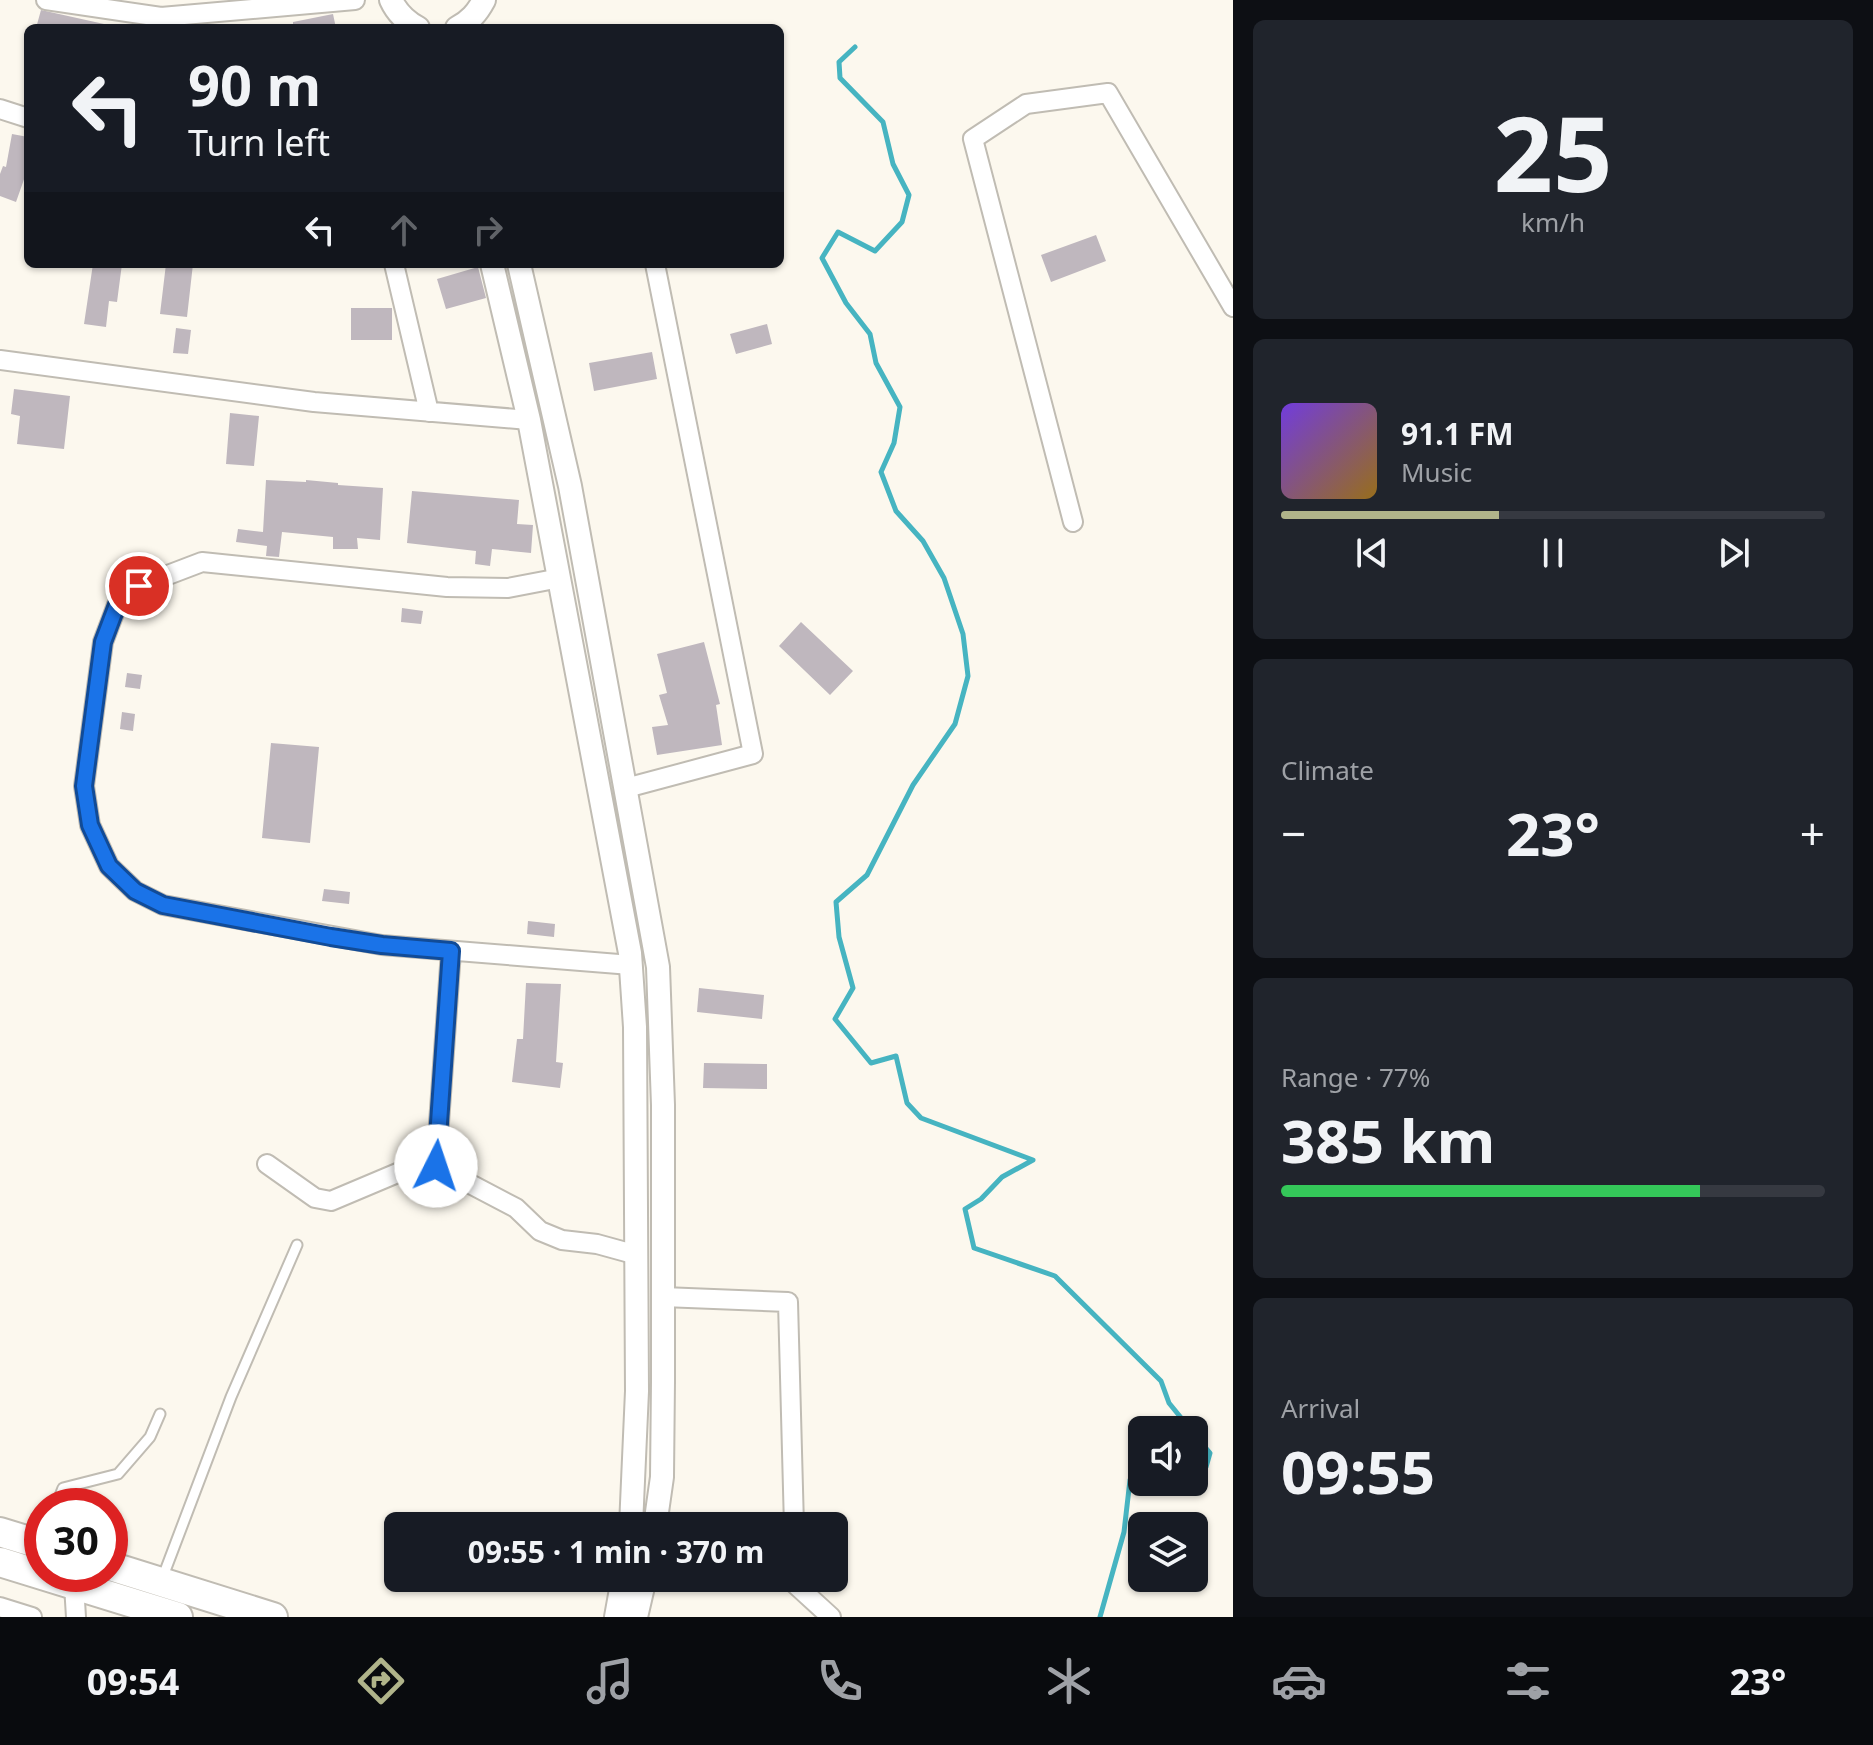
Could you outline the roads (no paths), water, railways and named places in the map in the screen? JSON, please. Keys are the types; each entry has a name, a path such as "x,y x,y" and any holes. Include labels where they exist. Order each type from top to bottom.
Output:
{"main road":[{"path":"0,1532 24,1539"},
{"path":"0,1562 24,1569"},
{"path":"128,1572 273,1617"},
{"path":"97,1592 178,1617"}],"street":[{"path":"46,0 161,17 355,0"},
{"path":"391,0 396,11 411,24"},
{"path":"466,24 484,0"},
{"path":"1073,522 973,139 1026,104 1108,93 1233,307"},
{"path":"0,109 24,117"},
{"path":"395,268 429,412"},
{"path":"493,268 529,420 631,965 635,1027 637,1255 637,1441 632,1512"},
{"path":"520,268 570,486 658,967 663,1105 663,1297 662,1477 657,1512"},
{"path":"626,788 753,754 656,268"},
{"path":"0,360 314,402 529,420"},
{"path":"560,578 508,588 447,587 202,562 139,586 117,605 103,642 84,786 90,825 109,866 135,891 163,905 382,945 631,965"},
{"path":"436,1166 451,951"},
{"path":"267,1164 315,1198 331,1201 414,1166 436,1166 516,1208 540,1231 562,1240 597,1244 637,1255"},
{"path":"663,1297 788,1302 794,1512"},
{"path":"74,1592 76,1617"},
{"path":"616,1617 620,1592"},
{"path":"636,1617 642,1592"},
{"path":"804,1592 831,1617"},
{"path":"0,1607 32,1617"}],"lane":[{"path":"160,1582 231,1397 297,1245"},
{"path":"63,1488 118,1474 150,1437 160,1414"}],"waterway":[{"path":"855,47 839,62 840,78 883,122 893,164 909,195 902,222 875,251 838,232 822,258 846,303 870,334 876,363 900,407 894,443 881,472 896,511 923,541 944,578 963,634 968,676 955,724 913,785 867,875 836,902 839,937 853,988 835,1019 871,1063 896,1056 907,1103 921,1118 1033,1160 1002,1177 981,1199 965,1209 974,1248 1055,1276 1161,1381 1169,1403 1180,1416"},
{"path":"1208,1451 1208,1460"},
{"path":"1100,1617 1124,1532 1128,1496"}]}
